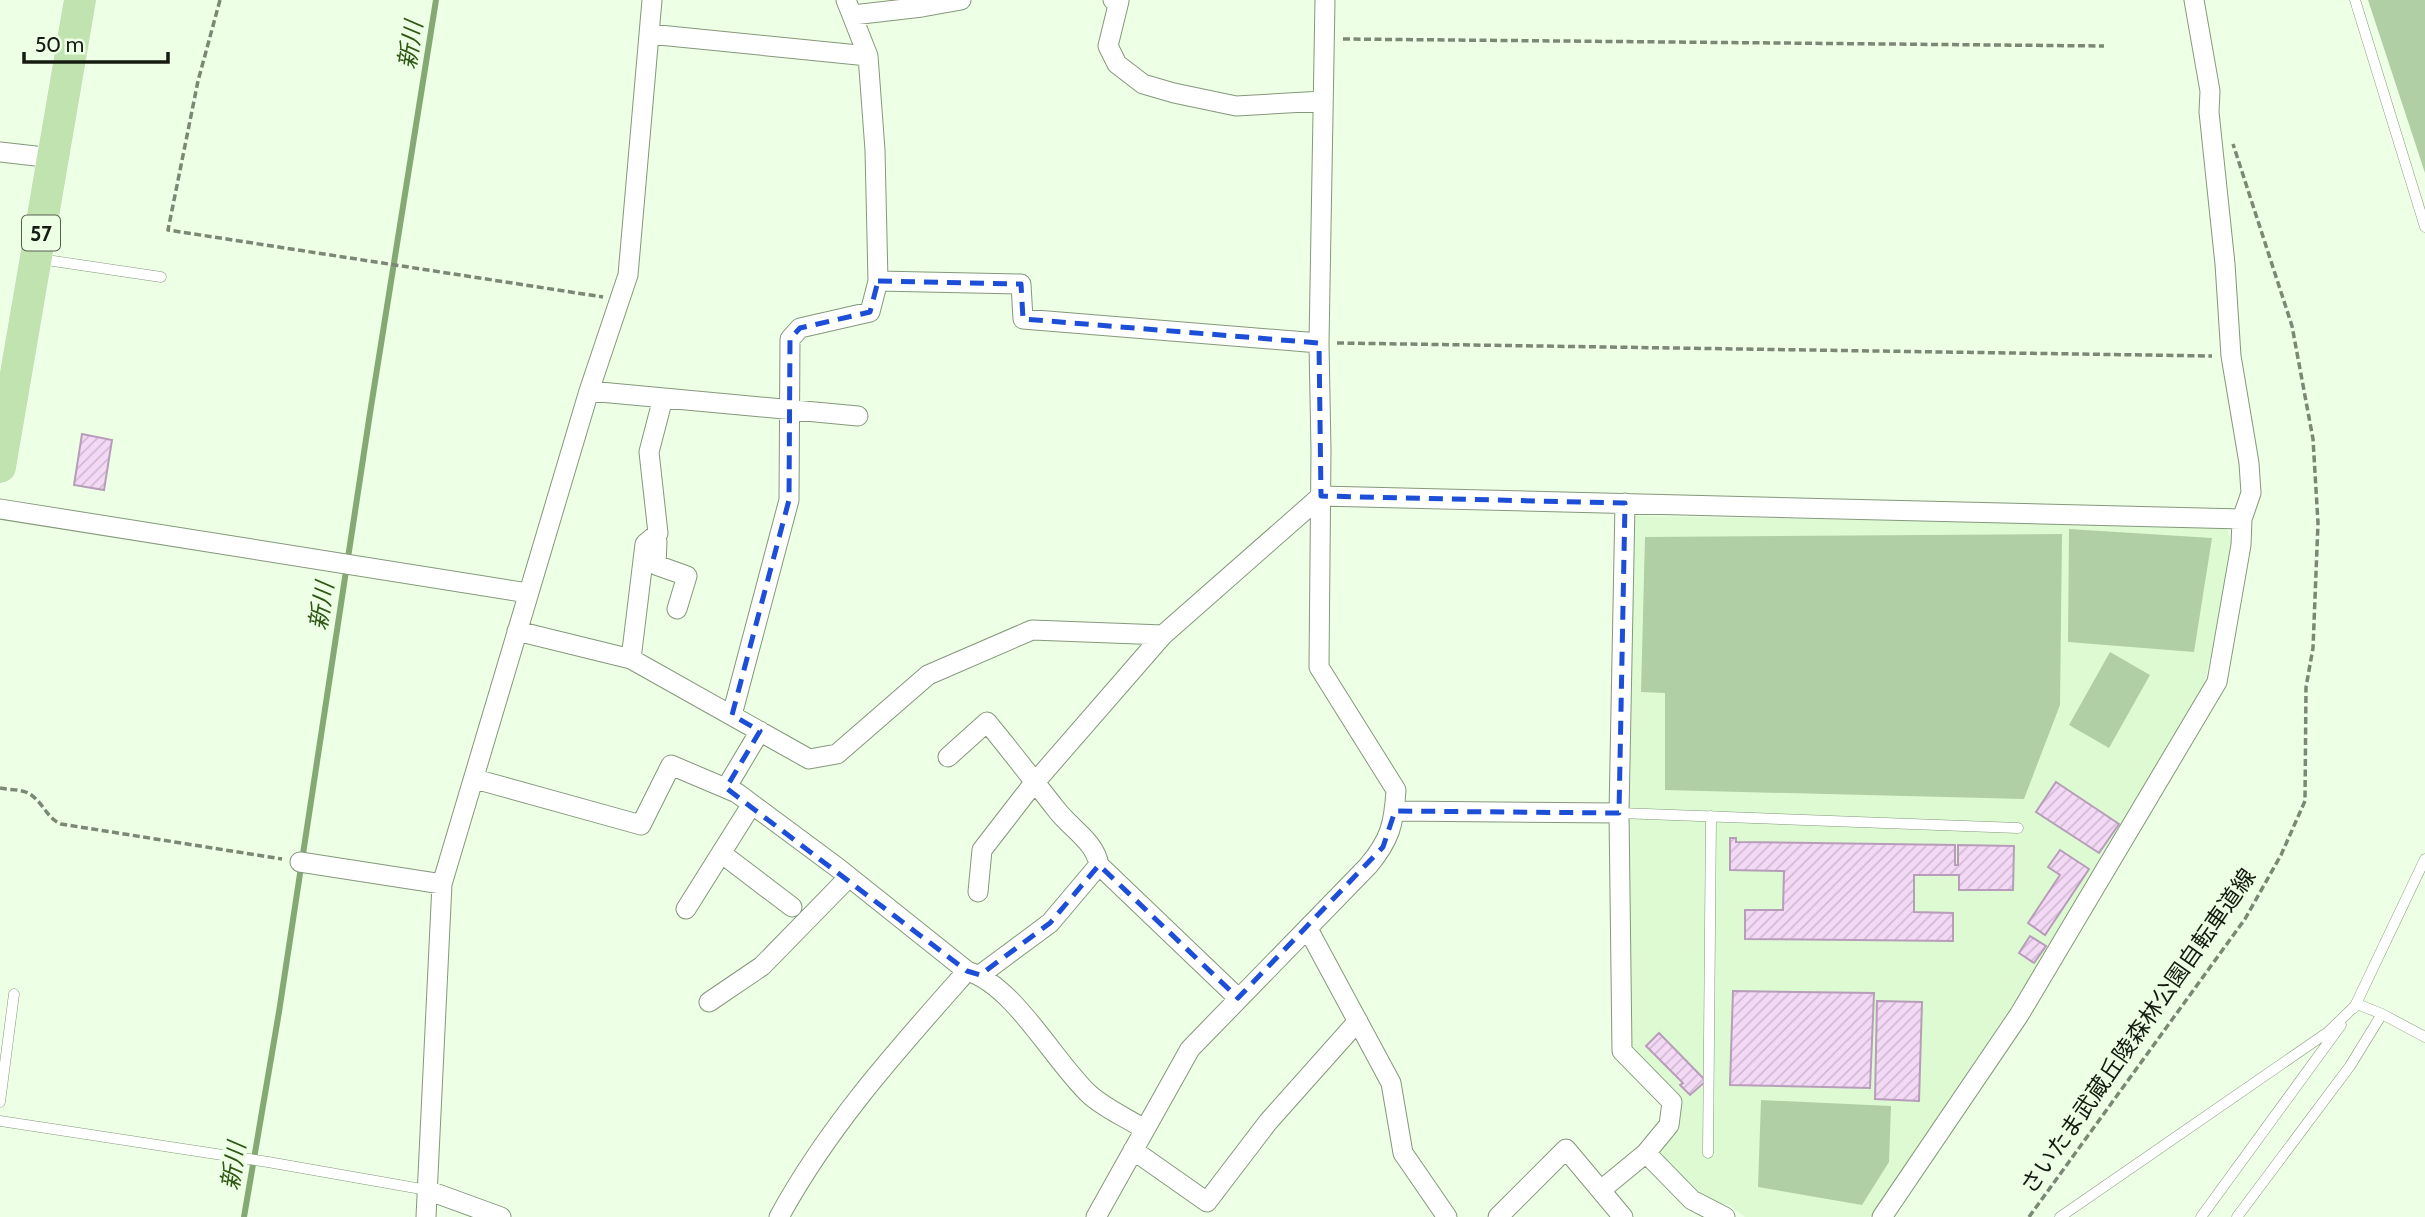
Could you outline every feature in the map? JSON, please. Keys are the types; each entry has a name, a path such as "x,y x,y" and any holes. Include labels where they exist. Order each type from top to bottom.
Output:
{"main road":[{"name":"57","path":"1,460 80,0"}],"street":[{"path":"426,1217 442,884 589,391 628,275 652,0"},
{"path":"732,715 789,499 790,339 800,328 870,312 878,281 875,150 868,56 849,7 922,7 961,0"},
{"path":"1117,0 1108,46 1117,64 1143,84 1236,106 1323,101"},
{"path":"1096,1217 1189,1049 1383,847 1395,811 1396,790 1320,667 1319,343 1325,0"},
{"path":"1882,1217 2019,1015 2217,682 2241,545 2242,519 2251,493 2249,463 2231,356 2225,264 2209,112 2210,91 2193,0"},
{"path":"649,34 868,56"},
{"path":"0,152 53,158"},
{"path":"878,281 1021,284 1023,319 1319,343"},
{"path":"589,391 858,416"},
{"path":"663,398 649,452 658,533 656,565 687,576 677,609"},
{"path":"978,892 982,850 1036,781 1163,635 1321,496 2242,519"},
{"path":"1601,1190 1646,1153 1668,1125 1672,1102 1622,1051 1619,813 1625,503"},
{"path":"0,509 528,593"},
{"path":"631,659 645,544 658,533"},
{"path":"517,631 631,659 809,759 837,754 928,676 1032,630 1163,635"},
{"path":"948,757 987,722 1057,811 1096,852 1098,865 1238,998"},
{"path":"726,788 760,731"},
{"path":"475,779 640,825 671,765 737,793 1008,999 1090,1095 1144,1129"},
{"path":"686,909 752,804"},
{"path":"1395,811 1619,813"},
{"path":"721,853 792,907"},
{"path":"300,862 442,884"},
{"path":"779,1217 803,1173 860,1095 974,973 1050,923 1098,865"},
{"path":"709,1002 762,966 849,877"},
{"path":"1307,929 1391,1083 1403,1153 1447,1217"},
{"path":"1133,1150 1207,1202 1268,1122 1358,1021"},
{"path":"1498,1217 1566,1149 1623,1217"},
{"path":"1646,1153 1692,1200 1725,1217"},
{"path":"428,1190 501,1217"}],"lane":[{"path":"2355,0 2425,227"},
{"path":"2414,189 2425,195"},
{"path":"36,258 161,277"},
{"path":"1619,813 2018,828"},
{"path":"1708,1153 1711,816"},
{"path":"2201,1217 2357,1004 2425,859"},
{"path":"0,1102 14,994"},
{"path":"2357,1004 2425,1037"},
{"path":"2060,1217 2328,1031 2357,1004"},
{"path":"2237,1217 2350,1066 2382,1014"},
{"path":"0,1121 268,1162 428,1190"}],"path":[{"path":"220,0 198,81 168,230 619,299"},
{"path":"1325,39 2104,46"},
{"name":"さいたま武蔵丘陵森林公園自転車道線","path":"2029,1217 2245,919 2281,855 2305,801 2306,687 2313,648 2318,523 2313,439 2292,326 2229,135"},
{"path":"1319,343 2231,356"},
{"path":"0,788 28,793 52,820 61,824 300,862"}],"highlighted area":[{"path":"878,281 1021,284 1023,319 1319,343 1321,496 1625,503 1619,813 1395,811 1383,847 1238,998 1099,865 1050,923 980,975 967,971 726,788 760,731 732,715 789,500 790,339 800,328 870,312"}],"shaded area":[{"path":"2368,0 2425,0 2425,173"},
{"path":"1636,516 2226,526 2234,549 2203,690 2049,951 1870,1217 1745,1217 1728,1204 1712,1204 1659,1152 1680,1123 1680,1098 1626,1048 1631,522"},
{"path":"2069,529 2212,538 2194,652 2068,642"},
{"path":"2062,534 2060,705 2024,799 1665,790 1665,693 1641,692 1645,537"},
{"path":"2110,652 2150,675 2109,748 2069,725"},
{"path":"1761,1100 1891,1106 1889,1162 1862,1205 1758,1187"}],"building":[{"path":"82,434 112,440 104,490 74,485"},
{"path":"2056,782 2119,824 2099,853 2036,812"},
{"path":"1730,838 1736,838 1736,842 1955,845 1955,865 1958,865 1958,845 2014,846 2013,890 1959,890 1959,875 1914,875 1914,912 1953,913 1953,941 1745,939 1745,910 1783,910 1784,871 1730,870"},
{"path":"2060,850 2089,869 2045,935 2028,923 2060,875 2048,867"},
{"path":"2030,936 2046,946 2034,963 2019,953"},
{"path":"1733,991 1874,993 1870,1088 1730,1085"},
{"path":"1877,1001 1922,1002 1919,1101 1875,1099"},
{"path":"1659,1033 1706,1081 1690,1095 1680,1085 1683,1083 1646,1046"}],"waterway":[{"name":"新川","path":"244,1217 279,1012 436,0"}]}
